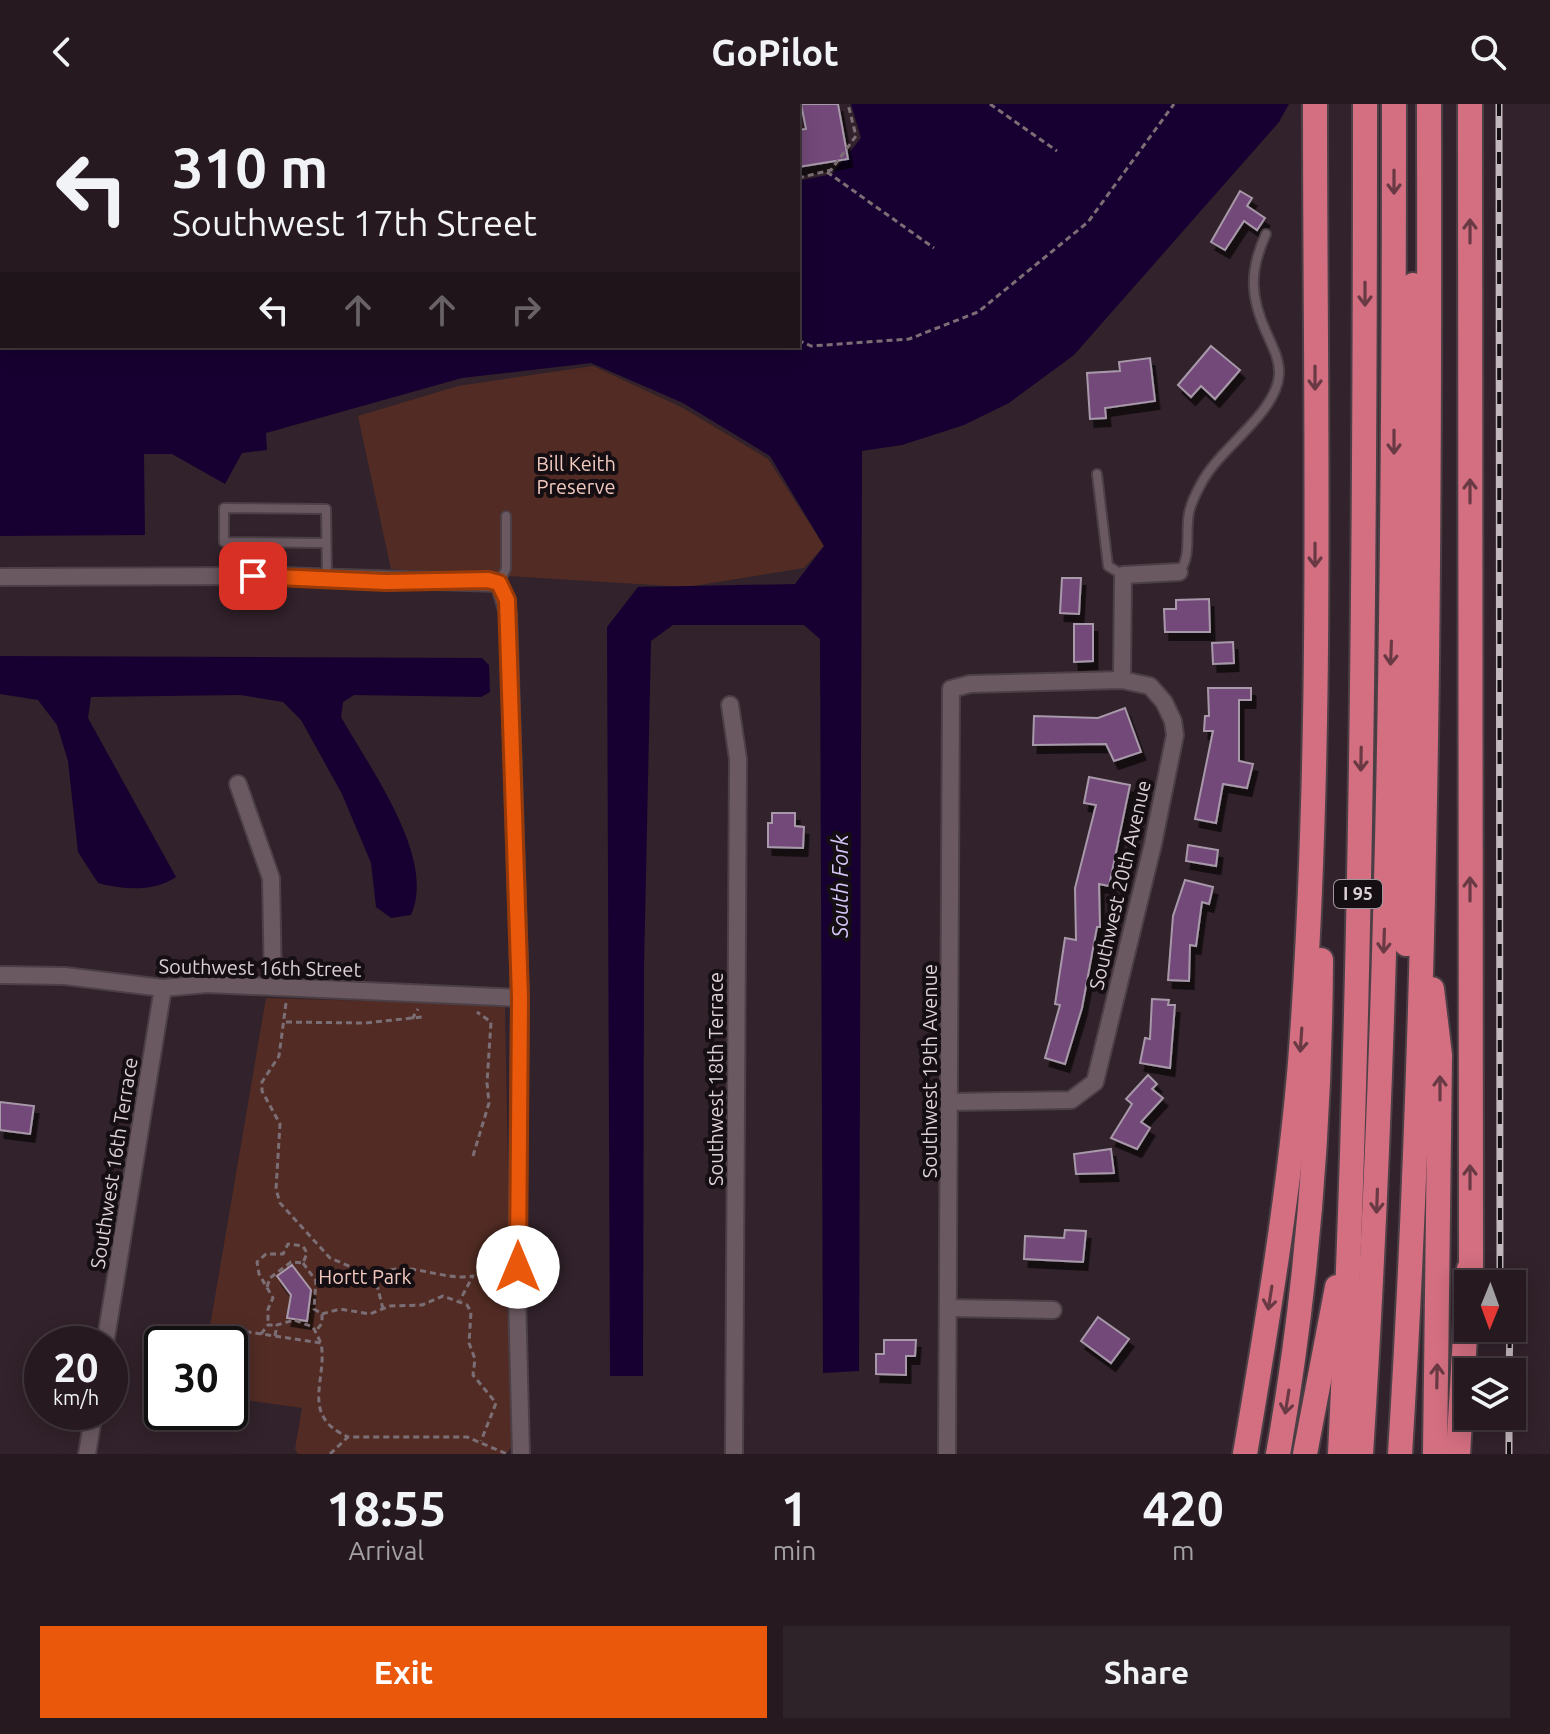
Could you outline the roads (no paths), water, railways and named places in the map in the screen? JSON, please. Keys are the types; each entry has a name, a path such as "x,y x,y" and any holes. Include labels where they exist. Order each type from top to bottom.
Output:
{"highway":[{"path":"1245,1454 1294,1122 1314,794 1315,104"},
{"name":"I 95","path":"1340,1454 1352,1218 1365,569 1365,104"},
{"path":"1361,1454 1377,1217 1394,575 1394,104"},
{"path":"1400,1454 1423,907 1422,569 1413,104"},
{"path":"1388,1454 1400,1256 1422,569 1429,104"},
{"path":"1470,104 1471,1270"},
{"path":"1278,1454 1305,1266 1317,1118 1322,884 1314,794"},
{"path":"1423,907 1440,1055 1435,1454"},
{"path":"1305,1454 1352,1218"},
{"path":"1458,1454 1470,1255"},
{"path":"1474,1430 1474,1454"}],"street":[{"path":"1122,680 1123,575 1179,572"},
{"path":"0,577 386,582 488,580 499,583 507,600 508,613 520,998 517,1297 521,1454"},
{"name":"Southwest 19th Avenue","path":"947,1454 951,689 970,684 1122,680"},
{"name":"Southwest 20th Avenue","path":"950,1102 1071,1100 1095,1082 1153,844 1175,735 1164,702 1150,686 1122,680"},
{"name":"Southwest 18th Terrace","path":"730,705 738,759 734,1454"},
{"path":"238,784 271,878 279,991"},
{"name":"Southwest 16th Street","path":"0,975 65,976 163,988 207,984 279,991 520,998"},
{"name":"Southwest 16th Terrace","path":"108,1326 163,988"},
{"path":"949,1308 1053,1310"},
{"path":"87,1454 91,1430"}],"lane":[{"path":"1179,572 1186,564 1190,509 1201,484 1217,457 1245,431 1271,399 1277,384 1277,360 1251,290 1255,264 1266,234"},
{"path":"1097,474 1108,566 1123,575"},
{"path":"326,543 224,542 224,508 326,509 327,579"},
{"path":"499,583 506,569 506,516"}],"water":[{"name":"South Fork","path":"851,104 1289,104 1279,122 1074,355 1009,403 964,425 902,445 862,451 859,1371 823,1373 820,639 804,625 673,625 651,641 644,967 643,1376 610,1376 607,627 638,587 795,584 824,546 770,456 683,403 591,363 462,378 266,433 267,450 242,453 225,484 172,454 144,454 145,535 0,536 0,348 800,348 800,181 832,174 861,138"},
{"path":"0,656 482,658 489,665 490,692 481,697 354,695 343,702 341,717 396,813 415,867 417,892 411,915 391,918 376,907 371,863 342,794 301,720 283,702 240,695 91,697 88,718 176,877 158,885 138,888 98,883 78,852 68,761 57,725 38,700 0,694"}],"railway":[{"path":"1499,104 1500,1270"},
{"path":"1509,1358 1510,1342"},
{"path":"1509,1430 1509,1454"}],"park label":[{"name":"Bill Keith Preserve","path":"576,476"},
{"name":"Hortt Park","path":"365,1277"}]}
